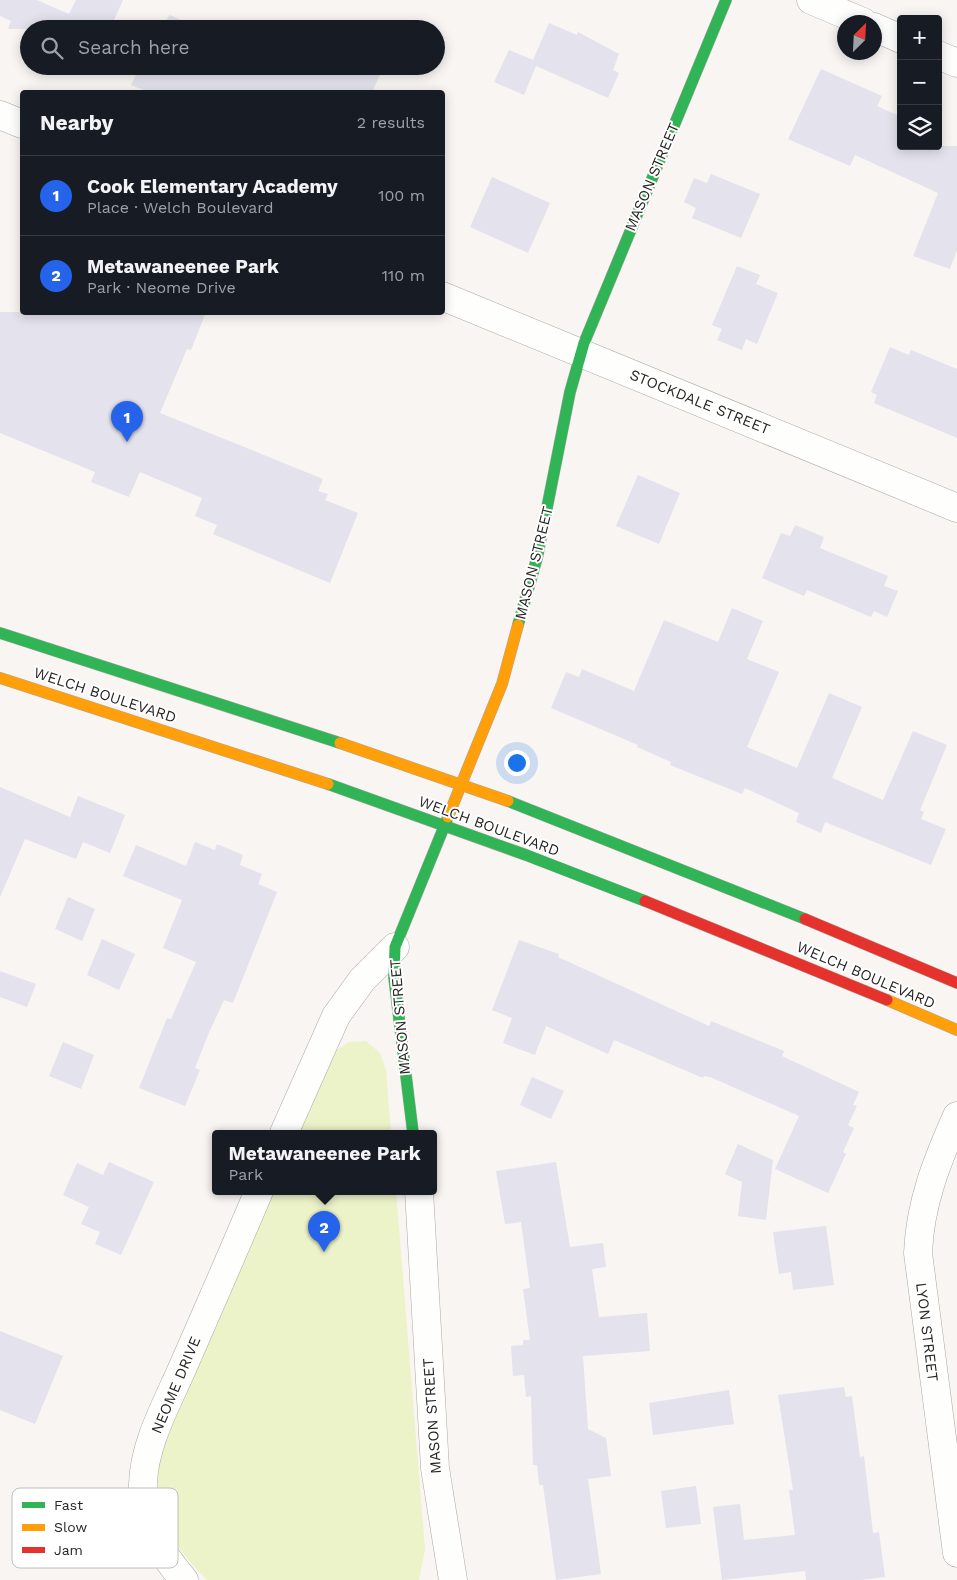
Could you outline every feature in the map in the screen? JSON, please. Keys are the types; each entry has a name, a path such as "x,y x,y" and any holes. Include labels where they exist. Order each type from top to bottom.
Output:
{"main road":[{"name":"MASON STREET","path":"413,1130 394,977 395,948 502,684 529,591 546,517 570,392 580,353 726,0"},
{"name":"WELCH BOULEVARD","path":"0,633 461,784 723,885 957,983"},
{"name":"WELCH BOULEVARD","path":"0,678 163,729 444,825 722,931 957,1030"}],"street":[{"path":"811,0 846,15"},
{"path":"882,30 897,36"},
{"path":"942,57 957,63"},
{"path":"0,115 20,123"},
{"name":"STOCKDALE STREET","path":"445,297 957,508"},
{"path":"285,1130 336,1016 362,980 395,948"},
{"name":"LYON STREET","path":"957,1116 925,1197 918,1253 957,1554"},
{"name":"NEOME DRIVE","path":"144,1488 145,1469 160,1420 258,1195"},
{"name":"MASON STREET","path":"420,1195 434,1458 453,1580"},
{"name":"NEOME DRIVE","path":"174,1568 184,1580"}],"green space":[{"path":"366,1041 380,1053 386,1070 391,1130 300,1130 334,1052 349,1042"},
{"path":"271,1195 396,1195 425,1549 419,1580 207,1580 178,1547 178,1488 159,1488 158,1477 166,1434"}],"building":[{"path":"0,0 37,0 69,14 76,0 123,0 114,20 20,20 20,29 8,29 11,21 0,16"},
{"path":"170,15 181,20 166,20"},
{"path":"549,23 577,35 578,32 619,54 613,70 619,73 608,98 536,66 524,95 494,82 509,50 533,60"},
{"path":"821,69 882,96 877,106 897,115 897,150 942,150 942,146 957,146 957,250 950,269 913,256 938,193 855,155 850,166 788,139"},
{"path":"136,75 380,75 373,90 144,90 131,85"},
{"path":"711,174 760,194 741,238 692,218 696,208 684,202 694,178 707,183"},
{"path":"492,177 550,203 528,253 470,227"},
{"path":"737,266 760,275 756,284 778,293 757,344 746,339 742,350 717,340 722,329 712,325"},
{"path":"0,312 20,312 20,315 205,315 191,350 187,349 160,413 323,479 318,491 328,494 325,500 358,513 330,583 213,534 217,525 195,516 202,498 140,472 129,497 91,482 95,472 0,433"},
{"path":"890,347 909,355 911,350 957,369 957,438 874,403 877,395 871,392"},
{"path":"638,475 680,493 659,544 616,526"},
{"path":"795,525 824,537 820,548 888,576 884,586 898,591 887,617 874,611 871,617 807,590 804,596 762,578 781,533 790,536"},
{"path":"732,608 763,621 747,659 779,672 747,747 797,768 829,693 862,707 832,778 883,800 913,731 947,745 920,810 924,812 921,819 946,829 931,865 825,822 821,833 796,822 799,813 745,788 742,794 670,765 671,762 637,747 638,745 551,708 566,672 579,677 582,669 634,691 664,620 718,642"},
{"path":"0,787 70,817 78,796 125,815 110,853 83,842 76,859 25,839 0,897"},
{"path":"195,842 215,850 217,844 243,855 240,865 262,874 258,884 277,892 233,1003 224,1000 208,1035 195,1068 200,1070 185,1106 139,1088 167,1018 171,1019 196,962 163,948 182,900 123,876 136,845 186,866"},
{"path":"68,897 95,909 82,941 55,929"},
{"path":"102,939 135,954 119,990 87,975"},
{"path":"519,940 559,954 558,957 709,1026 711,1021 784,1051 782,1056 859,1092 853,1105 857,1106 848,1125 854,1128 843,1152 846,1154 828,1193 775,1169 799,1116 710,1077 704,1076 703,1078 614,1040 608,1054 546,1026 535,1055 503,1043 512,1018 492,1010"},
{"path":"0,971 36,984 27,1007 0,997"},
{"path":"63,1042 94,1055 81,1089 49,1076"},
{"path":"532,1077 564,1091 551,1119 520,1105"},
{"path":"738,1144 773,1160 766,1220 738,1216 742,1182 725,1174"},
{"path":"109,1162 154,1182 121,1255 95,1244 100,1232 81,1224 89,1207 63,1195 77,1163 103,1175"},
{"path":"556,1162 570,1247 603,1243 606,1267 592,1269 599,1317 647,1313 650,1351 583,1356 588,1429 606,1438 611,1476 588,1479 601,1574 556,1580 543,1485 539,1485 537,1465 533,1465 531,1396 526,1397 524,1375 513,1376 511,1346 523,1345 523,1340 530,1340 523,1289 530,1288 521,1222 505,1224 496,1171"},
{"path":"826,1226 834,1285 793,1290 791,1272 779,1274 773,1232"},
{"path":"0,1331 63,1356 35,1424 0,1410"},
{"path":"844,1387 846,1397 852,1396 860,1457 864,1456 873,1533 879,1532 885,1577 861,1580 806,1580 805,1571 722,1580 713,1507 740,1504 744,1540 795,1535 789,1490 793,1490 778,1395"},
{"path":"729,1390 734,1424 653,1435 649,1403"},
{"path":"696,1486 701,1524 666,1528 661,1491"}],"traffic: fast":[{"path":"518,625 537,558 570,392 584,343 726,0"},
{"path":"0,633 340,743"},
{"path":"328,784 526,855 645,901"},
{"path":"508,801 805,919"},
{"path":"413,1130 394,977 395,947 448,817"}],"traffic: slow":[{"path":"448,817 502,684 518,625"},
{"path":"0,678 328,784"},
{"path":"340,743 508,801"},
{"path":"887,1000 957,1030"}],"traffic: jam":[{"path":"645,901 887,1000"},
{"path":"805,919 957,983"}],"place":[{"name":"Cook Elementary Academy","path":"127,442"},
{"name":"Metawaneenee Park","path":"324,1252"}]}
